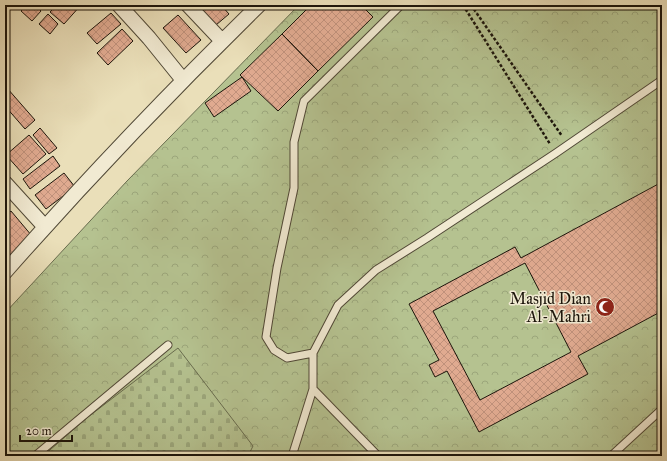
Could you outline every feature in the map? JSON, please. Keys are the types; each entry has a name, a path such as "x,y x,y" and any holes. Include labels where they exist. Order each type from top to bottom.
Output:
{"street":[{"path":"119,5 184,80"},
{"path":"188,5 222,41"},
{"path":"5,272 45,227 184,80 259,5"},
{"path":"5,183 45,227"}],"lane":[{"path":"313,353 287,358 274,350 266,337 277,268 294,188 294,142 304,101 401,5"},
{"path":"291,456 313,389 313,353 338,305 376,270 556,153 662,80"},
{"path":"35,456 168,345"},
{"path":"313,389 378,456"},
{"path":"611,456 662,409"}],"path":[{"path":"463,5 556,153"},
{"path":"472,5 568,145"}],"green space":[{"path":"299,5 662,5 662,456 5,456 5,313 127,181"},
{"path":"178,348 253,446 248,456 43,456 88,417"}],"building":[{"path":"27,5 35,5 41,11 32,21 21,11"},
{"path":"57,5 81,5 64,24 50,12"},
{"path":"198,5 221,5 229,14 216,25"},
{"path":"311,5 361,5 373,17 318,71 282,34"},
{"path":"111,13 121,24 97,44 87,33"},
{"path":"48,14 58,24 50,34 39,24"},
{"path":"178,15 201,40 186,53 163,28"},
{"path":"122,29 133,41 108,65 97,53"},
{"path":"282,34 318,71 278,111 240,75"},
{"path":"242,77 251,91 214,117 205,103"},
{"path":"7,88 35,120 25,129 5,106 5,90"},
{"path":"40,128 57,148 49,154 33,135"},
{"path":"29,135 46,154 23,174 6,155"},
{"path":"53,156 60,166 30,189 23,179"},
{"path":"64,173 75,187 46,209 35,195"},
{"name":"Masjid Dian Al-Mahri","path":"662,182 662,311 578,356 588,374 479,432 447,371 435,377 429,365 439,360 409,304 515,247 521,258","holes":["525,263 571,352 480,400 433,311"]},
{"path":"11,211 32,236 10,255 5,249 5,216"}],"place":[{"name":"Masjid Dian Al-Mahri","path":"605,307"}]}
